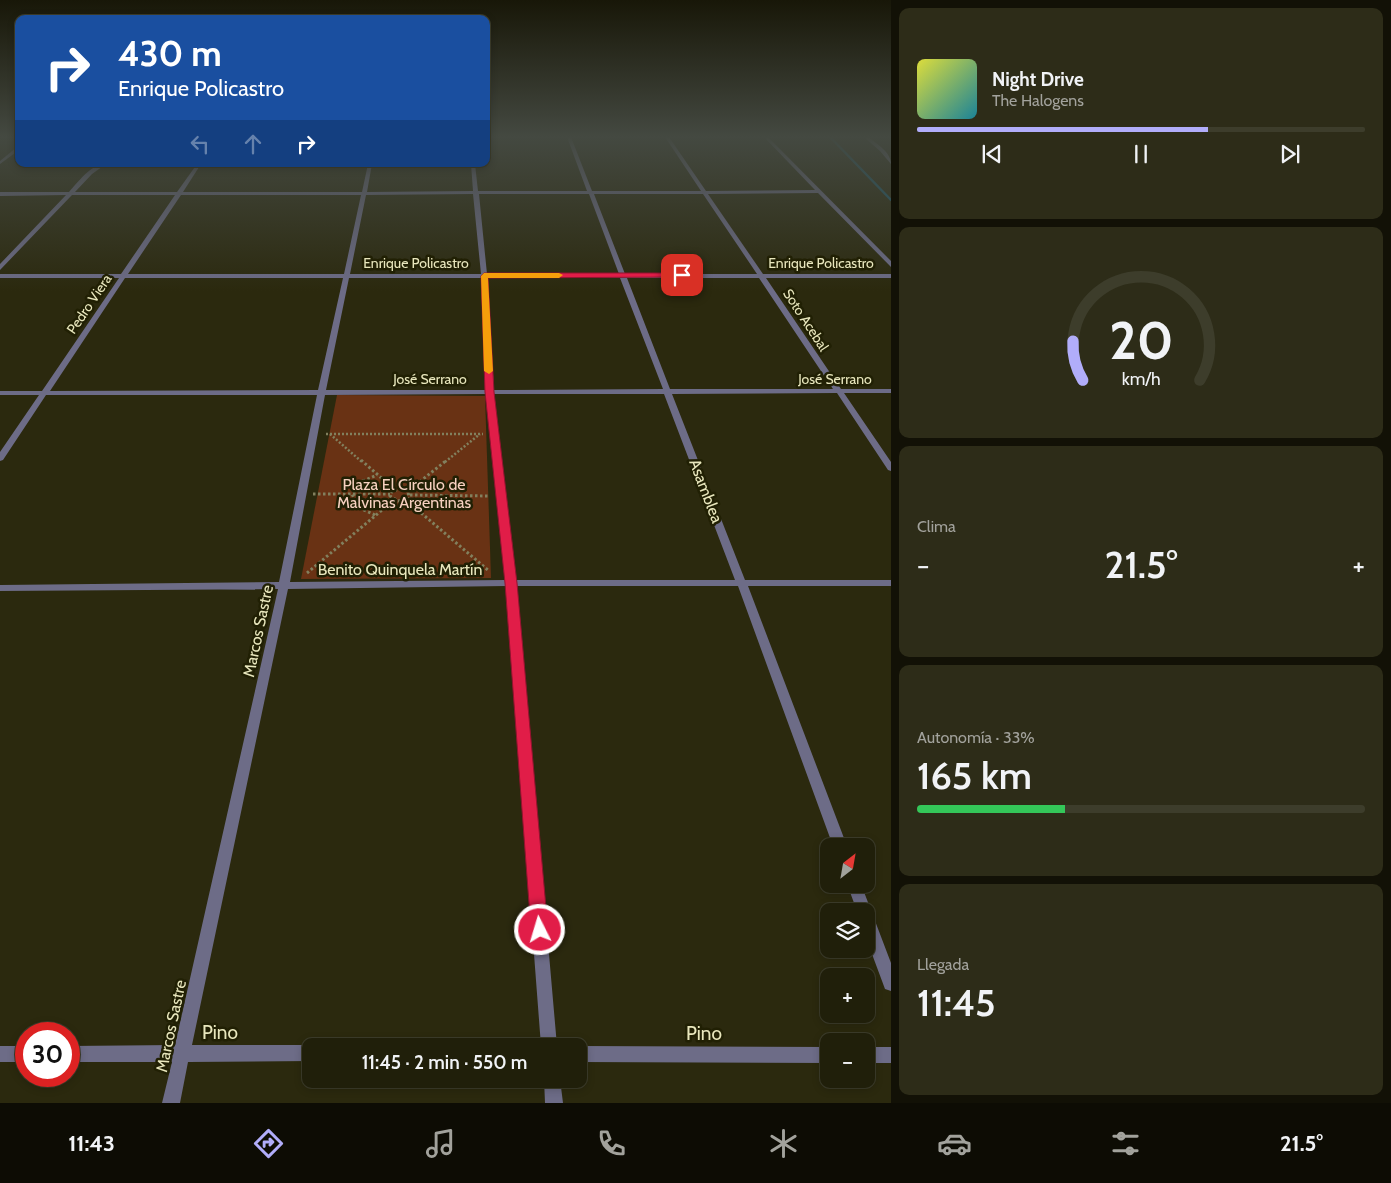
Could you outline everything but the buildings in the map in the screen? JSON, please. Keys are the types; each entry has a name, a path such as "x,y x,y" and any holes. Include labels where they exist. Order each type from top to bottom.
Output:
{"street":[{"path":"0,268 76,188"},
{"name":"Pedro Viera","path":"0,458 122,276 184,188"},
{"name":"Marcos Sastre","path":"171,1103 284,585 313,434 348,276 364,188"},
{"path":"477,188 490,392 501,496 507,583 548,1038"},
{"name":"Asamblea","path":"589,188 742,584 837,838"},
{"name":"Soto Acebal","path":"701,188 891,468"},
{"path":"815,188 891,265"},
{"path":"0,194 818,192"},
{"name":"Enrique Policastro","path":"0,276 891,276"},
{"name":"José Serrano","path":"0,393 891,391"},
{"name":"Benito Quinquela Martín","path":"0,588 301,584 891,583"},
{"path":"875,941 891,983"},
{"name":"Pino","path":"80,1054 302,1053"},
{"path":"0,1054 15,1054"},
{"name":"Pino","path":"587,1054 820,1055"},
{"path":"875,1055 891,1055"},
{"path":"553,1088 554,1103"}],"path":[{"path":"313,434 494,434"},
{"path":"330,434 395,490 408,491 480,434"},
{"path":"375,515 357,508 352,494 362,481 378,475"},
{"path":"302,494 390,494 395,490"},
{"path":"408,491 410,495"},
{"path":"390,494 394,500"},
{"path":"410,495 501,496"},
{"path":"406,500 410,495"},
{"path":"301,584 308,571 394,500 406,500 507,583"}],"green space":[{"name":"Plaza El Círculo de Malvinas Argentinas","path":"337,395 485,396 491,578 301,579"}],"waterway":[{"path":"880,188 891,200"}],"slow traffic":[{"path":"489,371 484,276 559,275"}],"route":[{"path":"540,930 511,583 490,392 484,276 682,275"}]}
